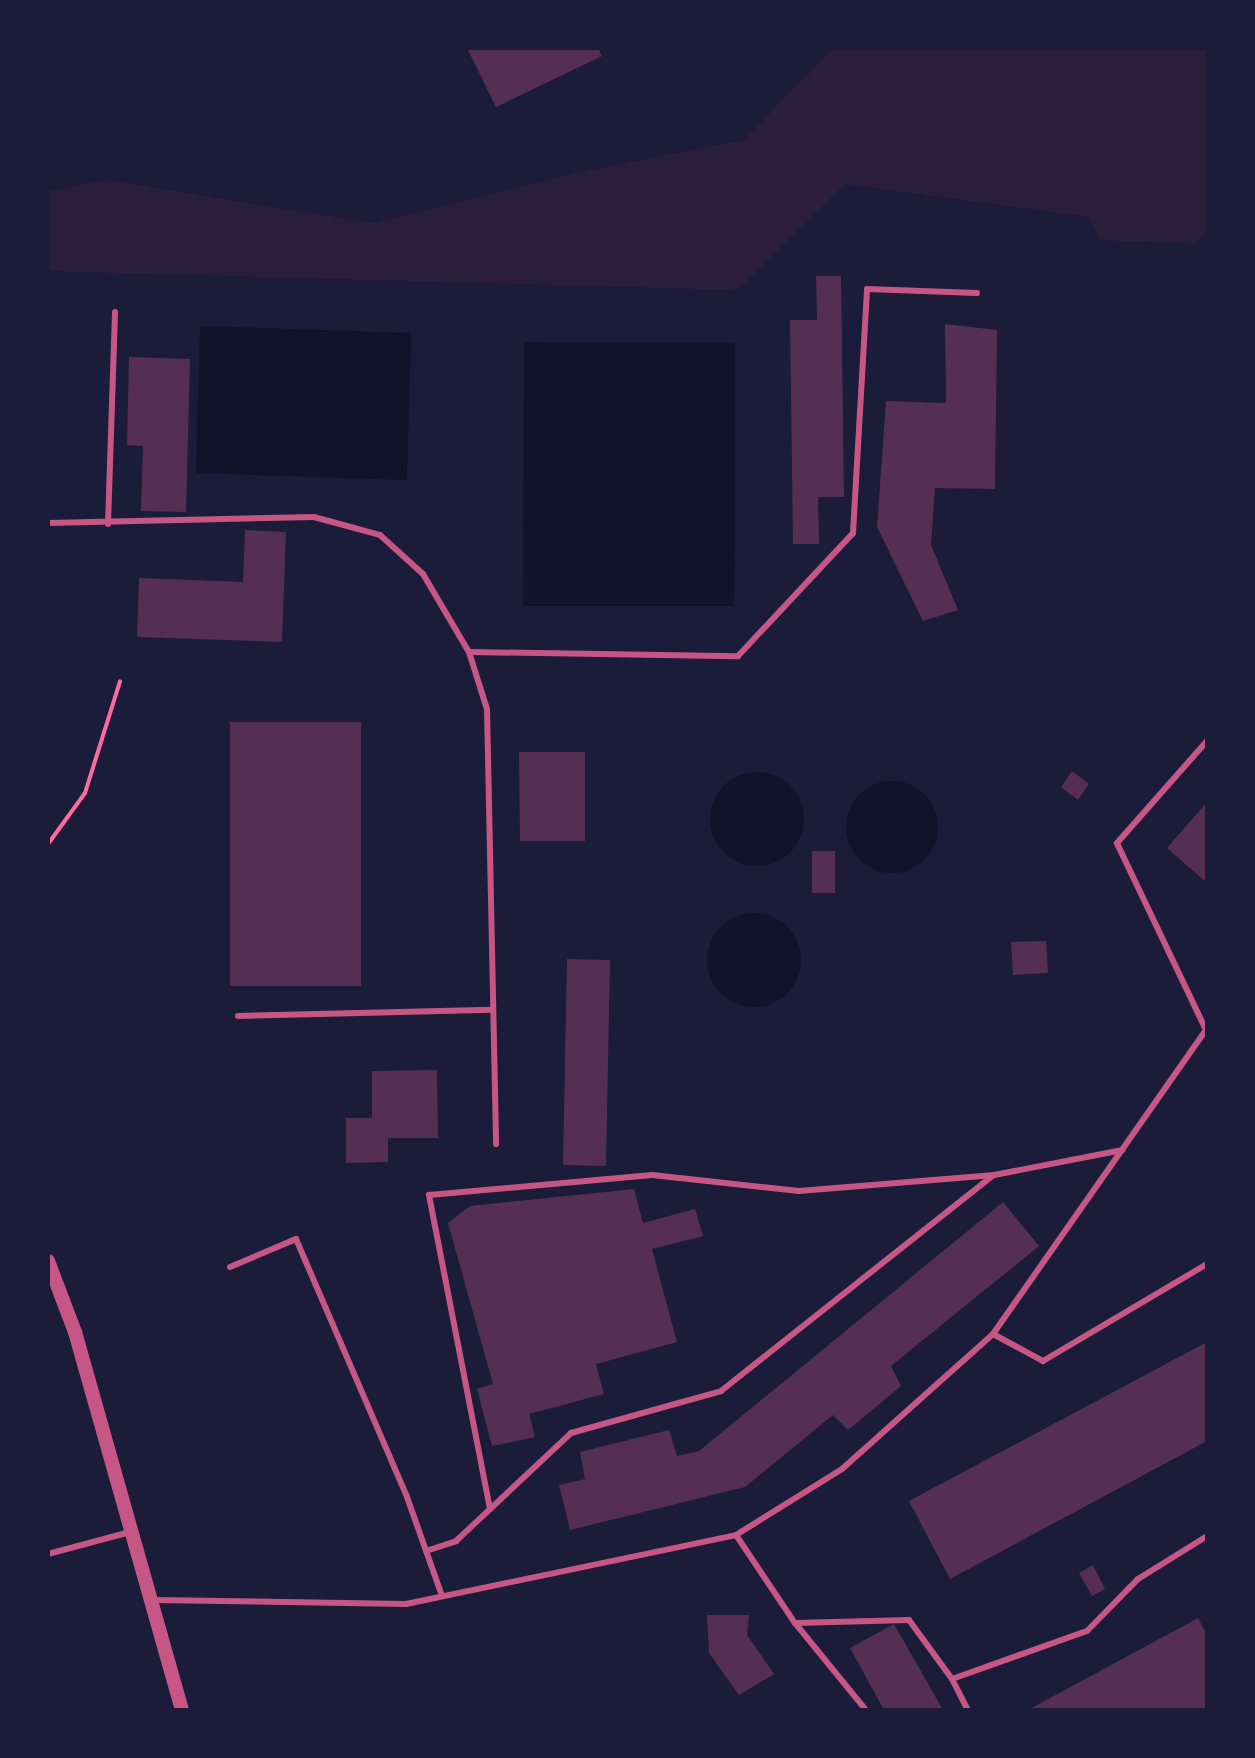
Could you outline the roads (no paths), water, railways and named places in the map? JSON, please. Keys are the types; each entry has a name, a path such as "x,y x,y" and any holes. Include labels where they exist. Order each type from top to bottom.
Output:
{"street":[{"path":"48,1261 75,1332 182,1710"}],"lane":[{"path":"469,652 738,656 853,533 867,289 977,293"},
{"path":"108,524 115,312"},
{"path":"48,523 314,517 380,535 423,574 469,652 487,709 496,1144"},
{"path":"153,1600 406,1604 736,1535 842,1469 993,1334 1206,1029 1117,843 1207,741"},
{"path":"238,1016 492,1010"},
{"path":"490,1509 429,1195 652,1175 799,1191 994,1175 1123,1150"},
{"path":"426,1551 456,1541 571,1433 721,1391 994,1175"},
{"path":"230,1267 296,1239 407,1497 442,1596"},
{"path":"993,1334 1043,1361 1207,1264"},
{"path":"48,1554 133,1531"},
{"path":"736,1535 795,1623 866,1710"},
{"path":"952,1679 1087,1631 1138,1579 1207,1536"},
{"path":"795,1623 909,1620 952,1679 968,1710"}]}
